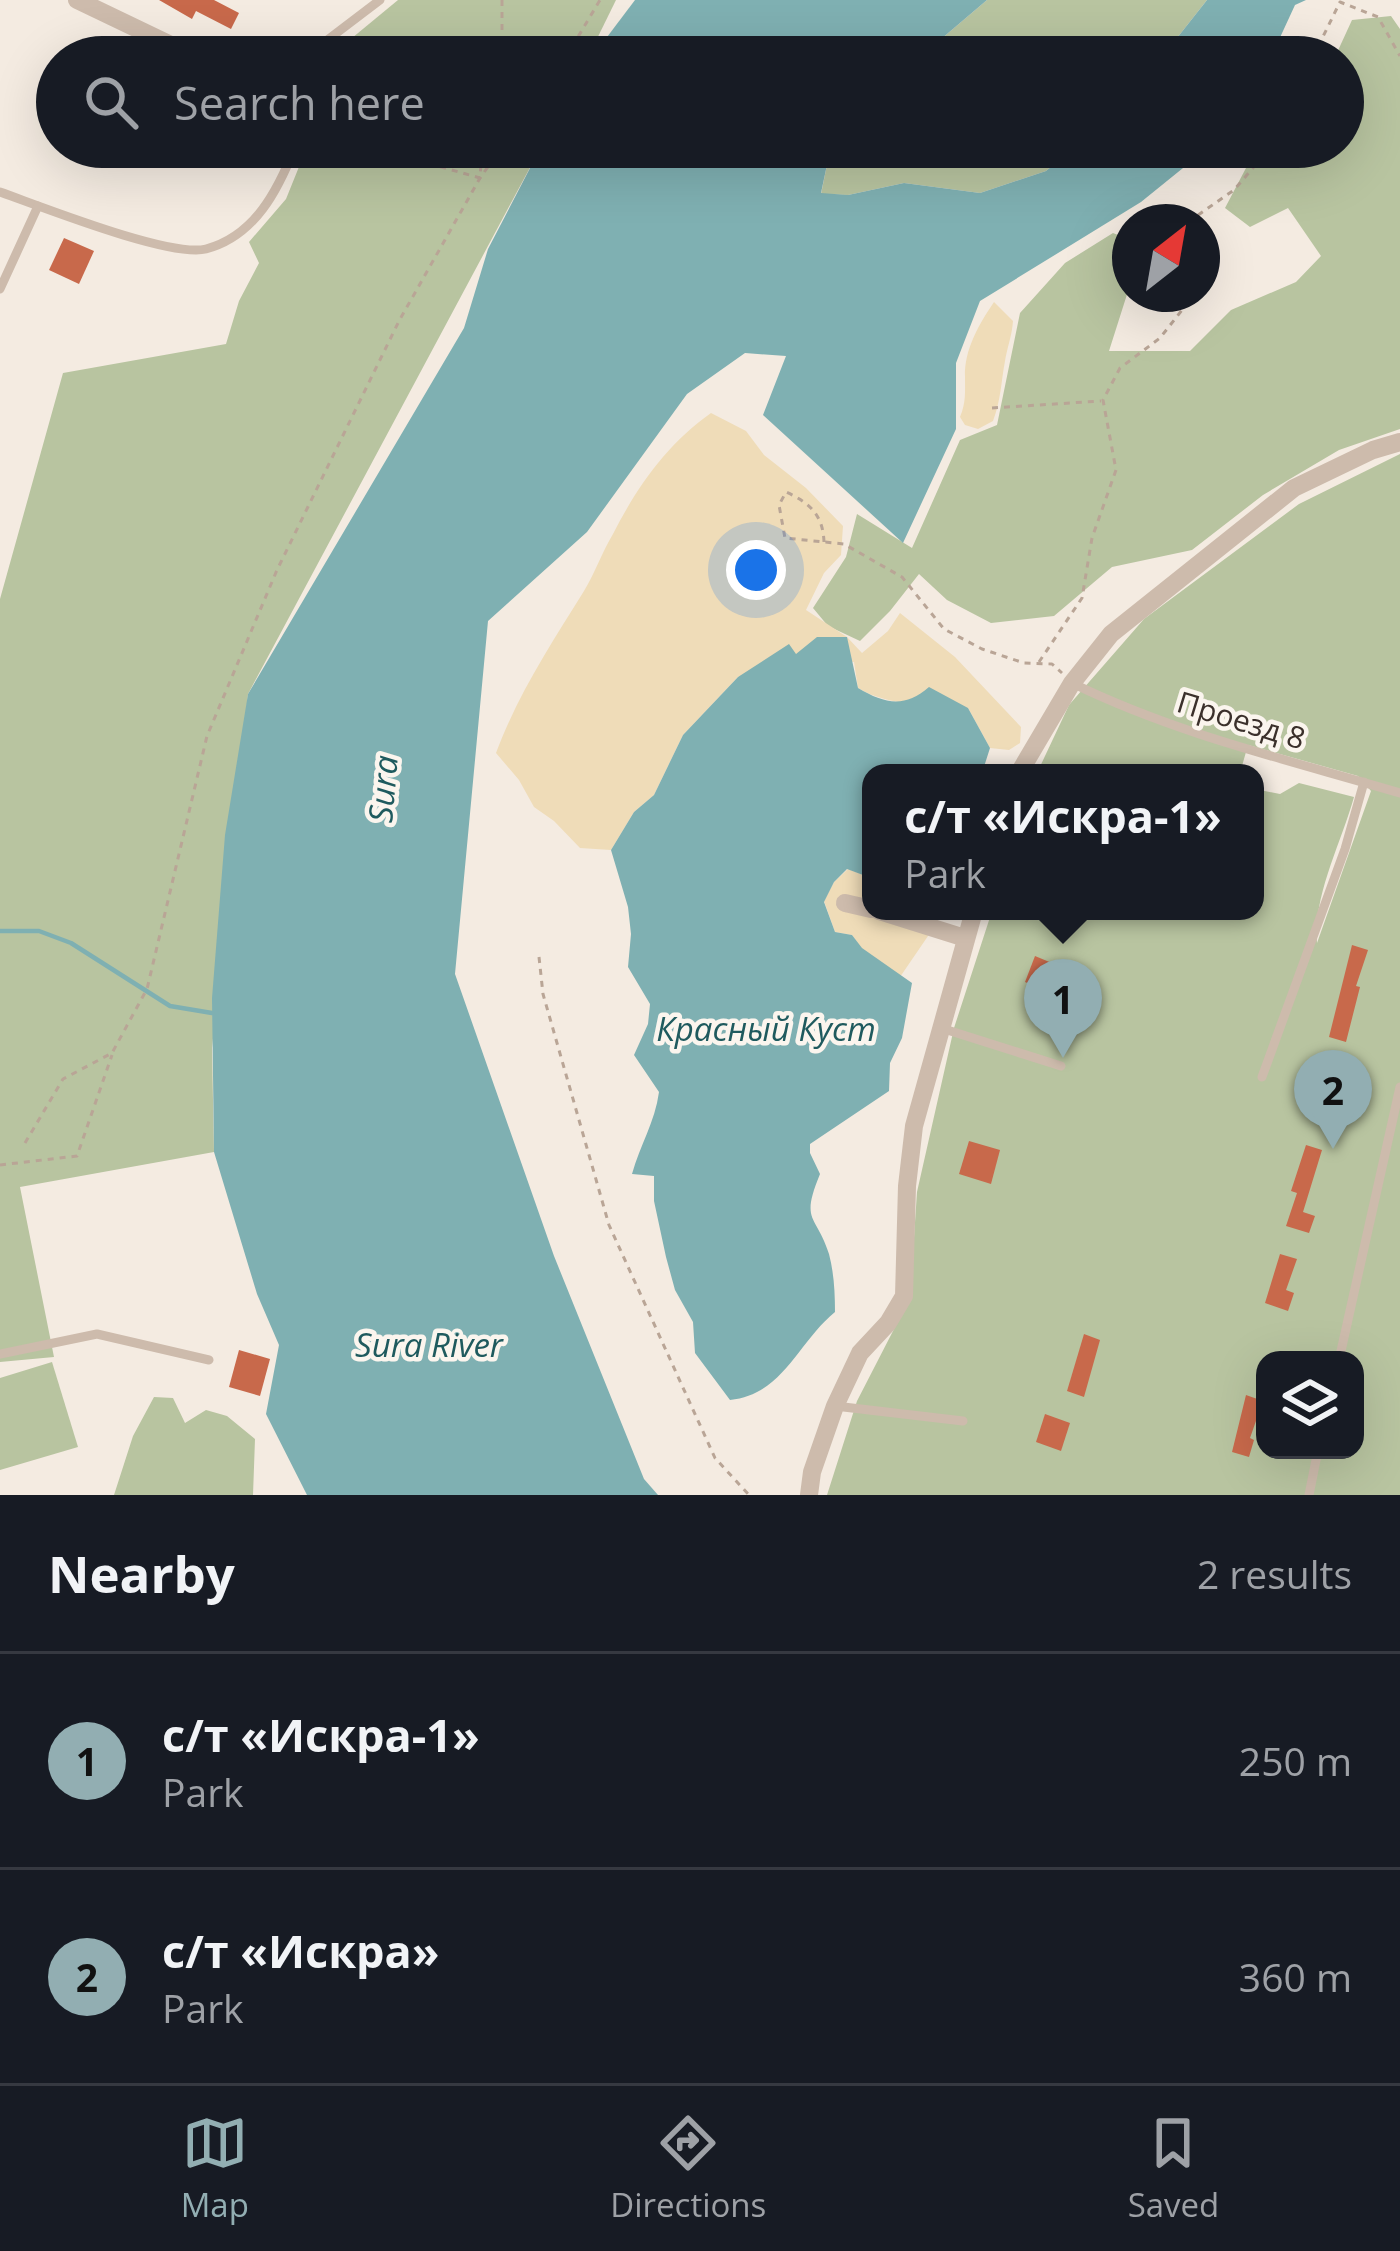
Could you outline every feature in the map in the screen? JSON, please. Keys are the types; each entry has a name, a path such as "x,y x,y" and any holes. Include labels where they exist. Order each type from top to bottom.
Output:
{"street":[{"path":"77,0 152,36"},
{"path":"1024,764 1072,682 1111,634 1294,488 1373,449 1400,442"},
{"path":"844,903 862,907"},
{"path":"916,920 965,938"},
{"path":"809,1495 835,1406 860,1353 904,1296 914,1126 971,920"}],"lane":[{"path":"332,36 380,0"},
{"path":"0,192 110,232 203,250 244,230 278,190 287,168"},
{"path":"0,289 38,206"},
{"name":"Проезд 8","path":"1072,682 1122,707 1242,749 1400,793"},
{"path":"1262,1077 1345,849 1364,782"},
{"path":"940,1028 1061,1066"},
{"path":"1341,1351 1400,1087"},
{"path":"0,1354 98,1334 209,1360"},
{"path":"835,1406 963,1421"},
{"path":"1309,1495 1316,1459"}],"path":[{"path":"502,0 502,36"},
{"path":"579,36 600,0"},
{"path":"1323,36 1340,2 1378,17 1400,56"},
{"path":"445,168 480,178"},
{"path":"480,178 481,168"},
{"path":"0,1166 76,1156 112,1053 147,989 208,736 277,570 398,321 487,168"},
{"path":"1214,204 1253,168"},
{"path":"1038,663 1082,598 1092,538 1116,470 1103,400 1120,368 1160,338 1180,312"},
{"path":"992,408 1103,400"},
{"path":"824,542 823,523 806,501 786,492 778,506 785,538 824,542 844,544 902,577 944,629 982,650 1024,663 1052,664 1072,682"},
{"path":"539,957 543,994 609,1225 715,1458 749,1495"},
{"path":"25,1143 63,1079 112,1053"}],"green space":[{"path":"398,0 616,0 598,36 354,36"},
{"path":"987,0 1207,0 1179,36 945,36"},
{"path":"1391,16 1400,29 1400,429 1339,450 1263,495 1192,550 1112,567 1054,616 991,623 947,600 919,574 860,641 828,626 813,608 846,557 857,514 912,548 960,440 997,425 1020,313 1065,263 1112,234 1112,312 1121,312 1109,351 1190,351 1231,310 1296,282 1321,256 1288,208 1250,227 1225,208 1246,168 1364,168 1364,36 1345,36 1352,20"},
{"path":"299,168 530,168 248,694 212,1048 214,1152 20,1187 54,1357 0,1362 0,599 63,373 226,344 239,301 259,263 249,242 286,199"},
{"path":"826,168 1050,168 980,193 904,183 848,195 821,194"},
{"path":"1400,454 1400,1495 827,1495 857,1401 910,1298 917,1192 954,1028 989,920 1264,920 1264,791 1280,794 1299,783 1354,797 1319,907 1317,943 1371,791 1358,776 1248,745 1243,764 1041,764 1069,705 1144,619 1299,504"},
{"path":"52,1362 78,1447 0,1470 0,1378"},
{"path":"154,1397 173,1398 185,1423 206,1410 227,1416 255,1439 253,1495 114,1495 133,1436"}],"sand":[{"path":"994,302 1013,321 996,413 993,421 978,429 965,425 960,417 965,367"},
{"path":"711,413 746,431 764,455 843,526 841,555 824,573 806,610 862,653 888,631 900,613 955,657 1021,727 1020,743 1009,750 990,748 968,708 884,699 858,688 854,662 796,655 738,677 683,735 654,795 634,812 611,850 580,848 534,807 496,753 525,690 632,500 667,453"},
{"path":"848,869 862,874 862,920 926,920 928,936 900,977 861,948 852,935 835,932 824,901"}],"water":[{"path":"635,0 987,0 945,36 608,36"},
{"path":"1207,0 1306,0 1295,5 1281,36 1179,36"},
{"name":"Sura River","path":"530,168 826,168 821,193 848,195 904,183 980,193 1050,168 1183,168 1138,204 1112,204 1112,220 980,301 956,363 956,429 903,543 763,415 786,356 745,353 687,394 587,532 488,621 455,974 554,1256 644,1479 658,1495 307,1495 266,1414 279,1345 257,1294 214,1152 212,998 225,835 248,694 464,328 488,249"},
{"name":"Красный Куст","path":"817,637 847,637 858,688 886,700 903,701 929,687 968,708 990,748 985,764 862,764 862,875 847,869 824,902 835,932 852,935 862,948 912,983 902,1038 890,1063 889,1091 810,1144 820,1174 811,1201 812,1217 829,1254 835,1312 777,1378 748,1396 730,1400 695,1353 693,1322 675,1290 666,1257 654,1201 654,1176 632,1174 659,1092 634,1055 648,1024 650,1004 628,967 628,907 611,850 634,812 654,795 683,735 738,677 789,644 796,654"}],"building":[{"path":"159,0 214,0 239,13 231,29 196,11 192,19"},
{"path":"64,238 94,251 79,284 49,270"},
{"path":"1352,945 1368,950 1346,1042 1329,1037"},
{"path":"1035,956 1071,971 1061,997 1025,982"},
{"path":"969,1141 1000,1150 991,1184 959,1174"},
{"path":"1306,1145 1322,1150 1303,1212 1315,1216 1309,1233 1286,1226"},
{"path":"1280,1254 1297,1259 1286,1290 1294,1293 1288,1311 1265,1303"},
{"path":"1084,1334 1100,1340 1084,1397 1067,1391"},
{"path":"239,1350 270,1359 260,1396 229,1387"},
{"path":"1246,1395 1256,1399 1250,1438 1254,1440 1249,1457 1232,1452"},
{"path":"1045,1414 1070,1423 1061,1451 1036,1442"}],"waterway":[{"path":"0,931 39,931 71,943 170,1006 212,1013"}],"place":[{"name":"с/т «Искра-1»","path":"1063,1058"},
{"name":"с/т «Искра»","path":"1333,1149"}],"water label":[{"name":"Sura","path":"383,789"}]}
